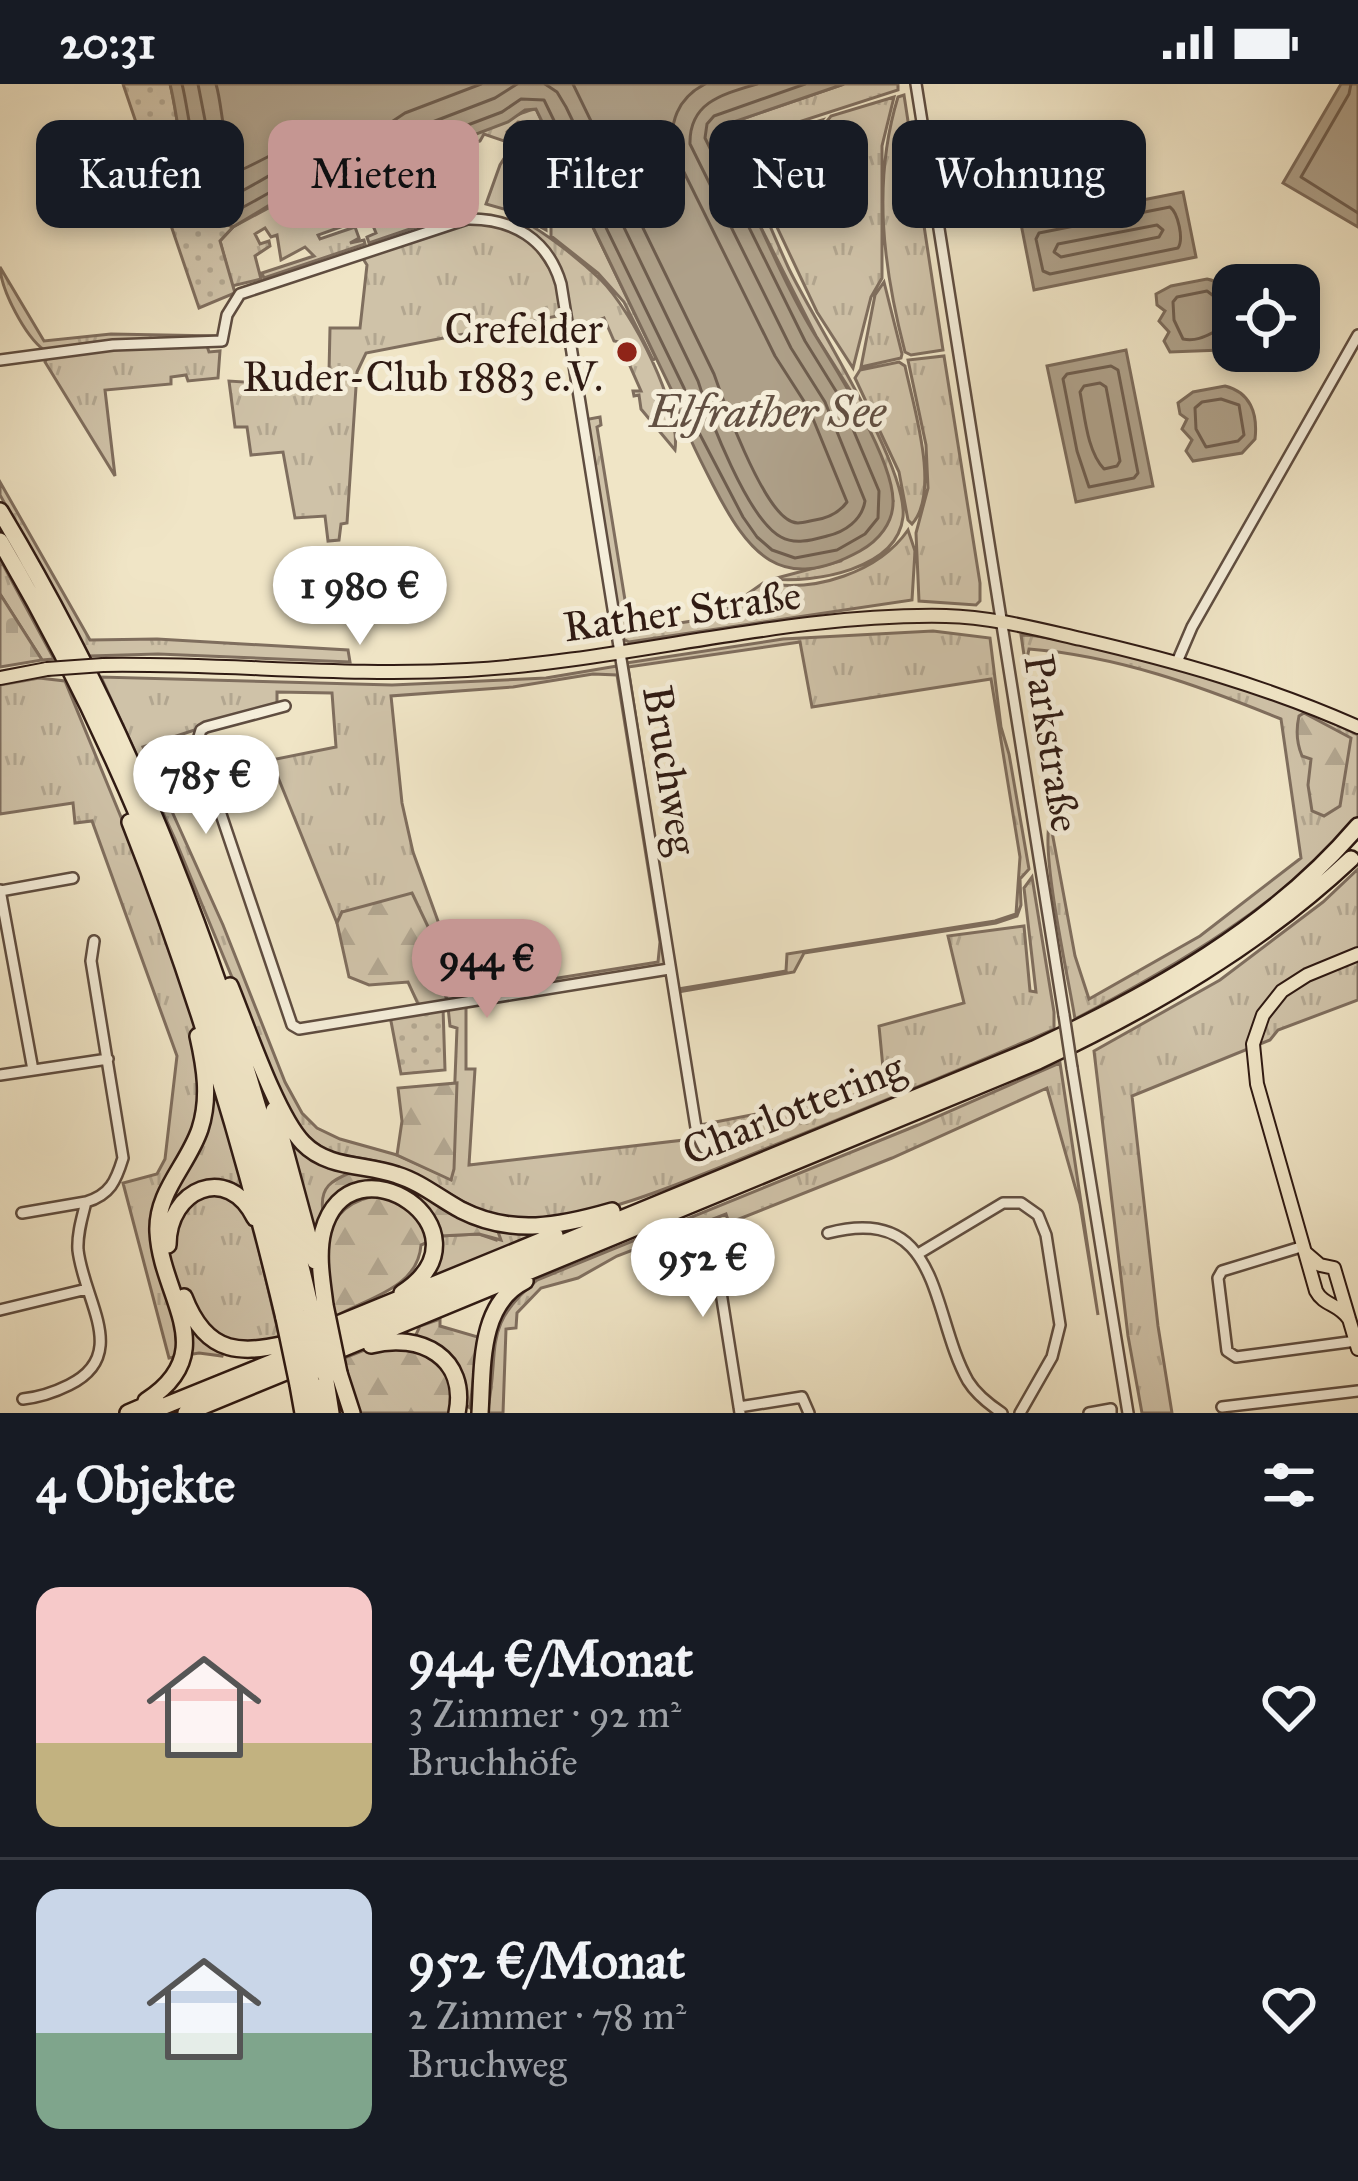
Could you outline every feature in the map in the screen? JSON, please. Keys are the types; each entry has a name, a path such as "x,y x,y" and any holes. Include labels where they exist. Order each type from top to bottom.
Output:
{"highway":[{"path":"0,511 78,654 194,914 250,1078 318,1378 331,1413"},
{"path":"0,541 60,649 154,852 215,1015 304,1311 318,1378 317,1413"},
{"path":"98,729 100,748 203,1019 272,1268"},
{"name":"Charlottering","path":"147,1413 1034,1049 1118,1010 1199,962 1283,901 1358,826"},
{"name":"Charlottering","path":"186,1413 1038,1061 1124,1020 1251,942 1354,855"},
{"path":"194,914 212,940 289,1125 310,1150 394,1174 462,1210 506,1225 552,1226 612,1211"},
{"path":"126,1413 166,1388 183,1358 183,1324 161,1254 159,1212 199,1133 206,1083 194,1015 169,929"},
{"path":"257,1053 295,1180 304,1311"},
{"path":"126,1413 612,1211 754,1161"},
{"path":"304,1311 320,1262 323,1228 344,1200 377,1188 408,1197 428,1221 433,1238 433,1253 422,1276 381,1307"},
{"path":"298,1341 253,1352 217,1343 202,1330 190,1312 168,1248 172,1214 182,1200 196,1192 228,1190 250,1208 272,1268 304,1311"},
{"path":"479,1409 487,1334 502,1300 518,1285 584,1256 612,1236"},
{"path":"345,1348 410,1340 428,1346 445,1358 457,1376 457,1413"},
{"path":"301,1413 318,1378"},
{"path":"318,1378 349,1413"}],"main road":[{"name":"Rather Straße","path":"0,678 103,664 413,672 507,667 853,620 951,616 1000,622 1177,662 1358,727"},
{"path":"1323,1301 1257,1084 1253,1044 1263,1015 1282,991 1358,954"},
{"path":"1316,1270 1334,1268 1357,1345"},
{"path":"1323,1301 1336,1299 1342,1291"},
{"path":"1323,1301 1337,1304 1349,1319"}],"street":[{"name":"Parkstraße","path":"916,84 1128,1413"},
{"name":"Bruchweg","path":"0,360 113,345 222,341 227,315 240,294 467,219 505,223 521,230 548,255 562,284 669,969 697,1134 704,1148"},
{"path":"1177,662 1192,626 1358,335"},
{"path":"285,706 206,727 200,730 197,743 274,962 288,1019 298,1029 669,969"},
{"path":"33,1070 0,891 73,878"},
{"path":"22,1213 102,1198 116,1181 123,1158 91,961 94,941"},
{"path":"0,1075 108,1060"},
{"path":"23,1399 44,1397 96,1367 102,1349 78,1248 86,1202"},
{"path":"918,1254 1003,1203 1021,1203 1039,1214 1060,1325 1052,1357 1020,1413"},
{"path":"716,1227 714,1248 740,1410 802,1397 809,1413"},
{"path":"828,1233 853,1227 889,1232 918,1254 931,1272 970,1384 1002,1413"},
{"path":"1305,1249 1222,1271 1218,1278 1227,1351 1237,1357 1357,1345"},
{"path":"0,1310 87,1289"},
{"path":"1222,1406 1358,1391"},
{"path":"1089,1413 1111,1409 1112,1413"}],"green space":[{"path":"123,84 170,84 176,120 135,120"},
{"path":"844,84 898,84 898,90 805,120 739,120"},
{"path":"904,95 908,120 892,120 898,97"},
{"path":"894,97 882,146 882,278 871,297 853,368 817,312 777,228 868,228 868,120 828,120"},
{"path":"536,109 541,120 504,120"},
{"path":"503,121 503,141 484,134 479,141 479,132"},
{"path":"892,121 892,228 924,228 943,350 905,352 897,320 884,224"},
{"path":"503,160 503,209 486,204"},
{"path":"268,208 268,228 338,228 318,235 320,239 355,228 359,238 350,243 364,240 365,244 264,278 262,273 314,256 305,247 281,260 277,235 271,237 265,228 255,234 260,244 269,241 270,246 255,256 261,279 232,286 220,241 232,228 244,228 244,221"},
{"path":"479,224 499,225 534,245 557,280 589,484 557,316 366,353 357,372 347,523 341,524 339,540 328,541 325,516 295,518 283,452 251,455 247,427 235,427 229,381 324,387 330,328 360,328 367,265 362,257 452,228 479,228"},
{"path":"172,228 232,228 220,241 235,293 199,308"},
{"path":"374,228 413,228 369,243 367,237 376,233"},
{"path":"522,228 534,228 551,238 592,272 626,313 662,385 675,431 675,450 641,409 639,395 634,396 633,391 641,391 630,366 635,357 630,344 614,341 604,318 573,331 559,269"},
{"path":"551,228 593,228 656,358 653,360 624,302 598,273 551,236"},
{"path":"761,228 771,228 876,430 901,494 903,517 886,550 870,561 831,575 773,579 841,561 893,501 850,390 816,336"},
{"path":"0,267 44,341 111,334 218,336 44,350 15,312"},
{"path":"884,282 901,358 861,367 875,295"},
{"path":"207,346 209,352 220,351 218,378 188,381 186,375 171,377 171,384 105,390 115,476 45,362 48,356 117,348"},
{"path":"944,356 980,583 976,605 919,601 916,533 928,488 926,445 908,360"},
{"path":"899,362 905,366 925,470 920,510 912,524 899,472 855,378 860,370"},
{"path":"600,417 597,427 630,631 692,621 691,614 697,613 712,619 763,583 804,585 844,576 880,557 908,530 915,551 912,600 629,642 621,638 587,424"},
{"path":"0,482 90,640 348,650 350,662 89,656 0,495"},
{"path":"0,559 54,659 42,660 0,594"},
{"path":"0,594 42,660 0,667"},
{"path":"933,631 990,638 1001,727 1029,869 1020,879 1021,905 1017,916 996,923 804,953 794,972 678,992 626,663 783,639","holes":["800,642 812,707 991,679 1020,857 1016,914 787,954 786,971 678,989 628,667"]},
{"path":"1021,635 1195,673 1295,706 1358,735 1358,818 1328,849 1227,930 1075,1019 1052,887 1050,821 1075,956 1089,999 1200,936 1301,858 1281,719 1158,674 1095,658 1029,649 1037,742"},
{"path":"617,666 665,964 661,969 447,1001 439,971 342,912 337,923 271,760 336,747 332,693 277,692 277,703 143,747 223,925 285,1082 302,1113 317,1128 451,1179 457,1028 450,1026 448,1007 466,1003 466,1069 475,1069 469,1165 693,1139 697,1160 716,1157 716,1144 701,1135 700,1125 885,1089 879,1026 964,1003 948,936 1024,926 1030,991 1036,992 1024,888 1032,877 1054,1029 680,1183 557,1219 510,1220 492,1215 394,1166 338,1154 317,1144 290,1118 175,839 101,677 392,685 546,678","holes":["617,675 660,942 658,962 464,993 413,852 402,803 391,696"]},
{"path":"39,678 65,681 137,856 228,1118 280,1340 269,1344 227,1341 222,1356 199,1353 169,1358 123,1183 157,1174 165,1159 177,1056 92,821 75,823 73,803 0,814 0,685"},
{"path":"1304,713 1351,738 1340,806 1324,816 1312,811 1311,759 1302,756 1299,747 1298,721"},
{"path":"1358,869 1358,1000 1278,1030 1270,1040 1132,1096 1172,1413 1142,1413 1128,1336 1094,1051 1220,980 1323,902"},
{"path":"412,893 442,956 439,971 447,1001 419,1006 408,982 369,985 349,977 337,923 342,912"},
{"path":"443,1007 445,1070 401,1074 390,1016"},
{"path":"1060,1063 1098,1315 1080,1204 1047,1088 892,1158 729,1223 726,1214 617,1256 578,1278 541,1288 517,1313 516,1328 506,1329 503,1413 487,1413 500,1326 507,1311 537,1280"},
{"path":"457,1083 451,1180 397,1155 402,1121 398,1088"},
{"path":"286,1129 366,1172 338,1196 353,1192 318,1247"},
{"path":"352,1172 384,1175 497,1229 501,1240 479,1234 440,1236 420,1203 390,1188 355,1191 323,1212 329,1186"},
{"path":"387,1187 413,1194 424,1203 441,1236 479,1234 496,1240 497,1229 548,1231 424,1283 436,1245 353,1192"},
{"path":"382,1195 417,1214 428,1242 421,1245 418,1260 401,1282 335,1317 327,1258 333,1223 359,1200"},
{"path":"440,1319 440,1326 478,1337 470,1408 464,1404 463,1385 415,1337 420,1326"},
{"path":"410,1343 451,1373 453,1413 356,1413 339,1360 372,1347"}],"water":[{"name":"Elfrather See","path":"170,84 844,84 739,120 709,120 709,228 761,228 884,462 893,500 884,530 860,551 832,564 808,569 770,560 739,530 696,451 593,228 685,228 685,120 541,120 536,109 479,133 479,120 268,120 268,207 244,221 244,120 176,120"},
{"path":"1341,84 1358,84 1358,227 1283,183"},
{"path":"1183,192 1196,257 1034,290 1022,228 1146,228 1146,199"},
{"path":"1212,281 1212,350 1170,352 1164,341 1169,332 1159,321 1165,311 1157,305 1156,294 1171,286"},
{"path":"1126,350 1153,486 1076,502 1047,366"},
{"path":"1225,386 1241,393 1250,405 1255,439 1242,453 1193,461 1186,451 1192,440 1182,429 1187,419 1180,414 1178,403 1193,392"}],"place":[{"name":"Crefelder Ruder-Club 1883 e.V.","path":"627,352"}]}
